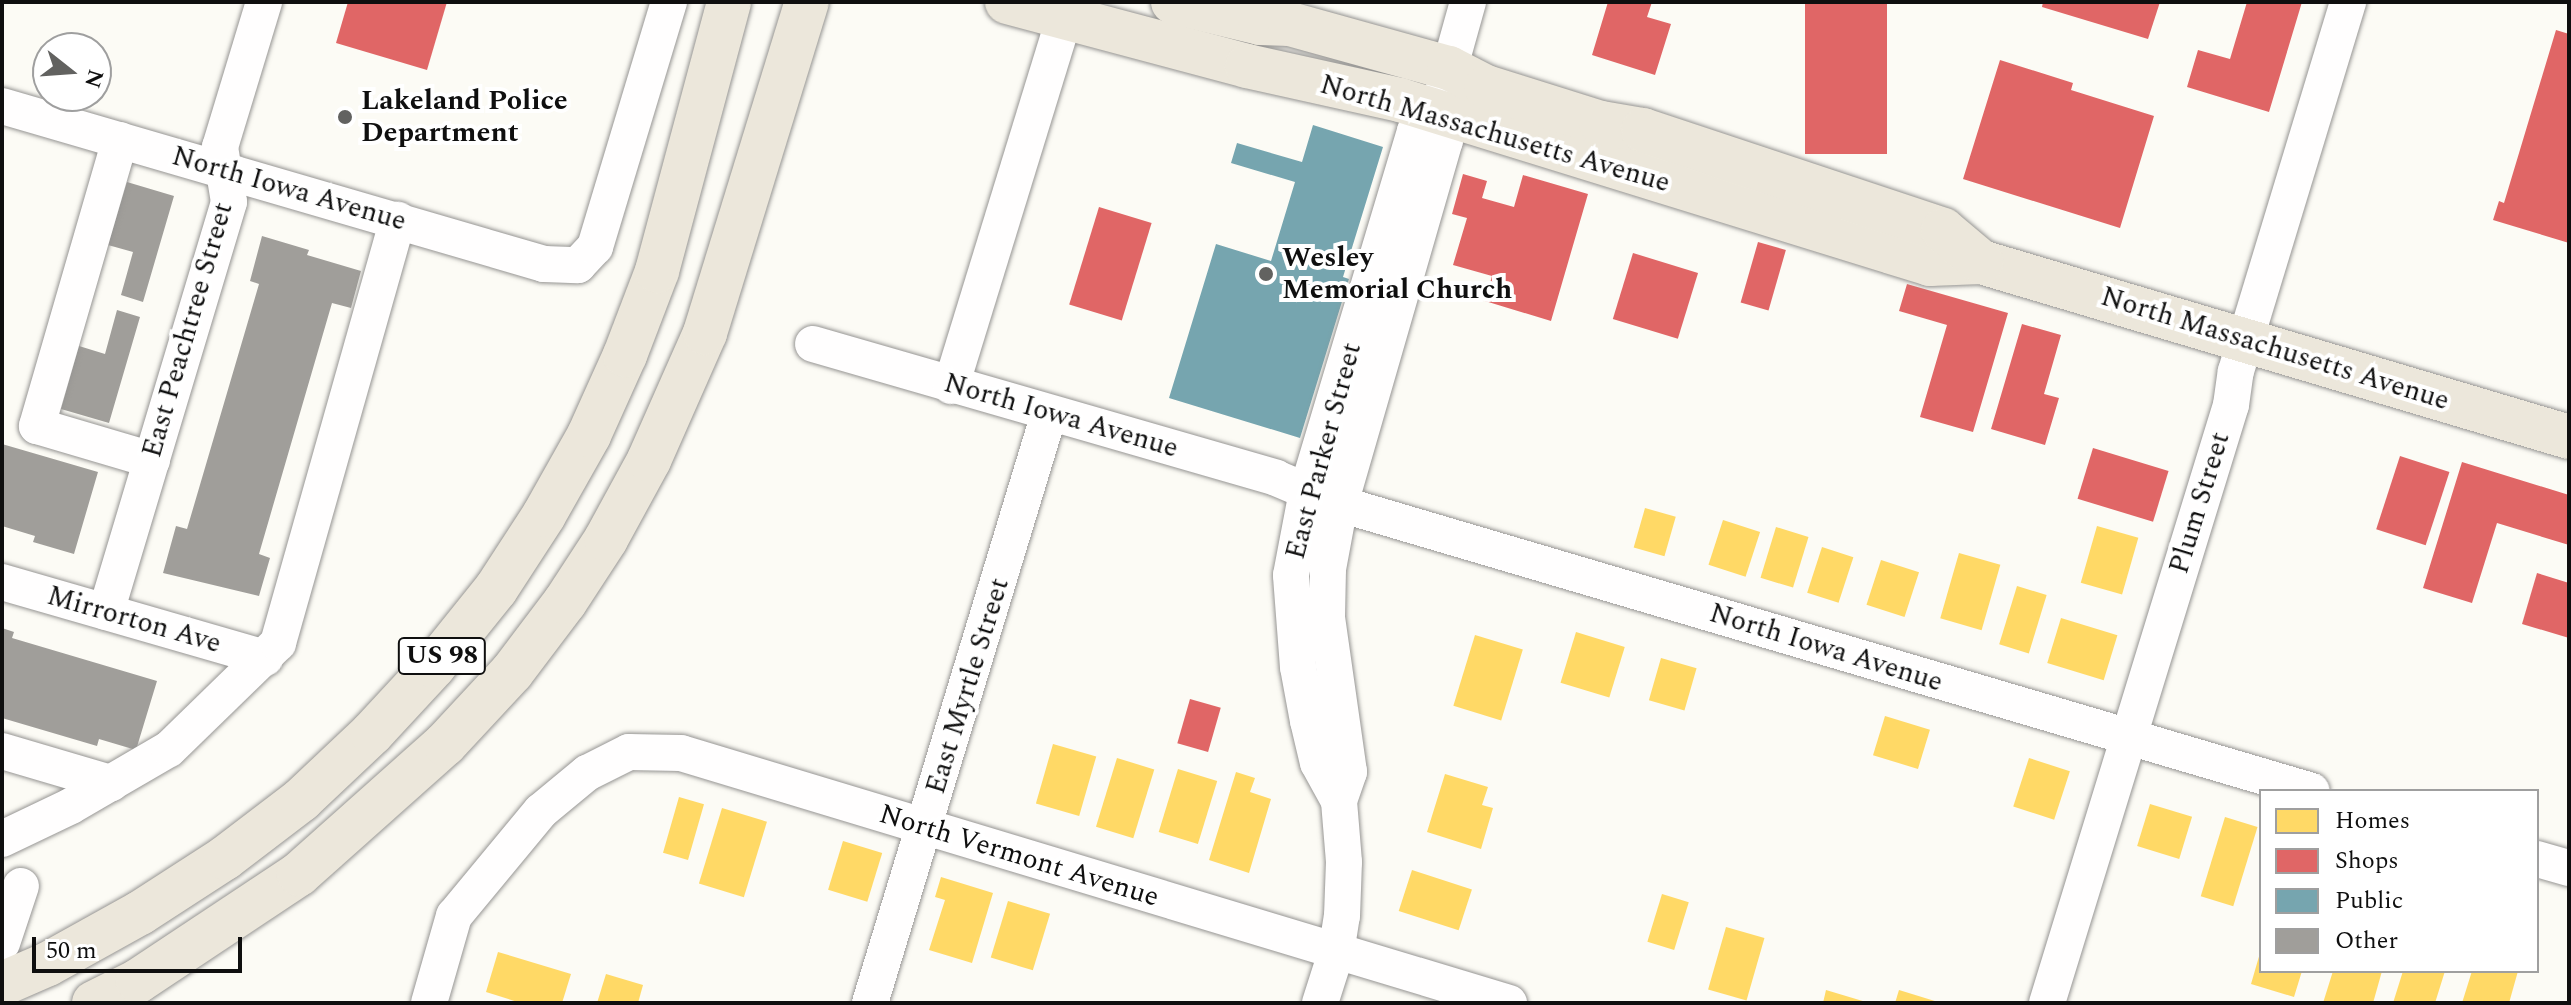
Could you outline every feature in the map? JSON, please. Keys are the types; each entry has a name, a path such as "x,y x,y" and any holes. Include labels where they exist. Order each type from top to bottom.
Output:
{"main road":[{"name":"US 98","path":"2,984 48,964 140,913 225,858 301,800 372,733 434,666 496,589 544,515 589,435 625,355 657,271 729,2"},
{"name":"US 98","path":"94,1003 187,951 299,874 445,744 512,672 565,602 649,460 700,347 807,2"},
{"name":"North Massachusetts Avenue","path":"1007,2 1064,19 1400,100 1930,264 1981,262 2569,437"},
{"name":"North Massachusetts Avenue","path":"1173,2 1260,23 1290,24 1449,68 1486,87 1601,123 1643,130 1943,230 1981,262"}],"street":[{"name":"East Peachtree Street","path":"106,612 229,202 220,147 264,2"},
{"name":"North Iowa Avenue","path":"2,106 544,264 578,265 595,247 669,2"},
{"name":"East Parker Street","path":"1320,1003 1336,953 1344,862 1339,801 1318,763 1298,667 1291,575 1324,498 1415,131 1437,113 1468,2"},
{"name":"Plum Street","path":"2047,1003 2231,405 2246,341 2348,2"},
{"path":"951,386 1064,19"},
{"path":"120,140 37,426 152,460"},
{"path":"2,839 111,783 169,749 278,643 315,503 398,220"},
{"name":"North Iowa Avenue","path":"813,344 1276,478 1324,498 2305,789"},
{"name":"East Myrtle Street","path":"870,1003 1049,414"},
{"name":"Mirrorton Ave","path":"2,582 265,658"},
{"path":"2,751 111,783"},
{"name":"North Vermont Avenue","path":"429,1003 454,916 541,811 587,773 629,752 681,753 1509,1003"},
{"path":"2539,860 2569,868"},
{"path":"2,943 21,886"}],"building: Homes":[{"path":"1645,508 1676,517 1664,556 1634,547"},
{"path":"1723,520 1760,532 1746,577 1708,565"},
{"path":"2097,526 2138,538 2122,595 2081,583"},
{"path":"1776,527 1809,537 1793,588 1761,578"},
{"path":"1822,547 1853,557 1839,603 1807,593"},
{"path":"1959,553 2000,565 1982,630 1940,618"},
{"path":"1881,560 1919,572 1905,617 1866,605"},
{"path":"2017,586 2047,595 2029,653 1999,644"},
{"path":"2061,618 2117,635 2104,680 2047,663"},
{"path":"1576,632 1625,647 1609,698 1561,683"},
{"path":"1475,635 1523,650 1501,720 1453,706"},
{"path":"1661,658 1697,668 1684,710 1649,700"},
{"path":"1885,716 1930,730 1918,769 1873,755"},
{"path":"1053,744 1096,756 1079,816 1036,804"},
{"path":"1117,758 1154,769 1133,838 1096,827"},
{"path":"2029,758 2070,771 2054,820 2013,807"},
{"path":"1178,769 1217,781 1198,844 1159,832"},
{"path":"1236,772 1255,778 1250,792 1271,799 1249,873 1209,860"},
{"path":"1445,774 1488,787 1482,805 1493,808 1481,849 1427,832"},
{"path":"679,797 704,804 688,860 663,853"},
{"path":"2150,804 2192,817 2179,859 2137,846"},
{"path":"722,808 767,822 744,897 699,884"},
{"path":"2225,817 2258,827 2233,906 2201,896"},
{"path":"843,841 882,853 867,902 828,890"},
{"path":"1412,870 1472,889 1459,930 1399,911"},
{"path":"941,877 993,893 972,963 929,950 945,900 935,897"},
{"path":"1662,894 1689,902 1674,950 1647,942"},
{"path":"1008,901 1050,914 1033,970 991,957"},
{"path":"1726,927 1764,938 1747,1001 1708,989"},
{"path":"498,952 571,974 562,1003 521,1003 486,992"},
{"path":"2259,956 2259,973 2301,973 2294,997 2251,984"},
{"path":"2332,973 2381,973 2373,1003 2323,1003"},
{"path":"2402,973 2444,973 2435,1003 2393,1003"},
{"path":"2471,973 2517,973 2509,1003 2462,1003"},
{"path":"606,974 643,985 638,1003 597,1003"},
{"path":"1826,990 1866,1002 1866,1003 1823,1003"},
{"path":"1899,990 1938,1002 1938,1003 1895,1003"}],"building: Shops":[{"path":"348,2 447,2 427,70 336,43"},
{"path":"1608,2 1652,2 1647,17 1671,24 1655,75 1592,55"},
{"path":"1805,2 1887,2 1887,154 1805,154"},
{"path":"2043,2 2160,2 2148,39 2042,7"},
{"path":"2247,2 2302,2 2269,112 2187,87 2198,50 2230,59"},
{"path":"2556,30 2569,34 2569,243 2493,220 2499,201 2504,203"},
{"path":"2000,60 2073,83 2071,90 2154,116 2120,228 1963,179"},
{"path":"1463,174 1487,181 1482,198 1514,207 1523,175 1588,194 1551,321 1485,301 1492,276 1453,265 1467,218 1452,214"},
{"path":"1099,207 1152,223 1122,321 1069,305"},
{"path":"1758,242 1786,250 1769,311 1741,303"},
{"path":"1633,253 1698,273 1678,339 1613,319"},
{"path":"1907,284 2008,313 1973,432 1920,417 1947,325 1899,311"},
{"path":"2022,324 2061,335 2044,394 2059,398 2045,445 1991,429"},
{"path":"2093,448 2169,471 2153,522 2078,499"},
{"path":"2400,456 2449,472 2426,545 2376,529"},
{"path":"2462,462 2569,495 2569,545 2497,523 2472,603 2423,588"},
{"path":"2537,573 2569,583 2569,638 2522,624"},
{"path":"1190,699 1221,708 1208,752 1177,743"}],"building: Public":[{"path":"1313,125 1383,147 1343,277 1349,279 1300,438 1169,398 1216,244 1271,261 1295,182 1231,163 1237,143 1302,162"}],"building: Other":[{"path":"127,182 174,196 143,302 121,295 133,252 108,245"},
{"path":"262,236 309,250 307,255 361,271 351,308 332,303 259,554 270,558 259,596 163,573 176,526 187,529 259,284 250,281"},
{"path":"117,310 140,317 109,423 61,409 79,346 105,354"},
{"path":"2,444 98,472 74,554 33,542 35,536 2,526"},
{"path":"2,628 14,632 12,638 157,681 136,750 99,739 97,746 2,718"}],"place":[{"name":"Lakeland Police Department","path":"345,117"},
{"name":"Wesley Memorial Church","path":"1266,274"}]}
